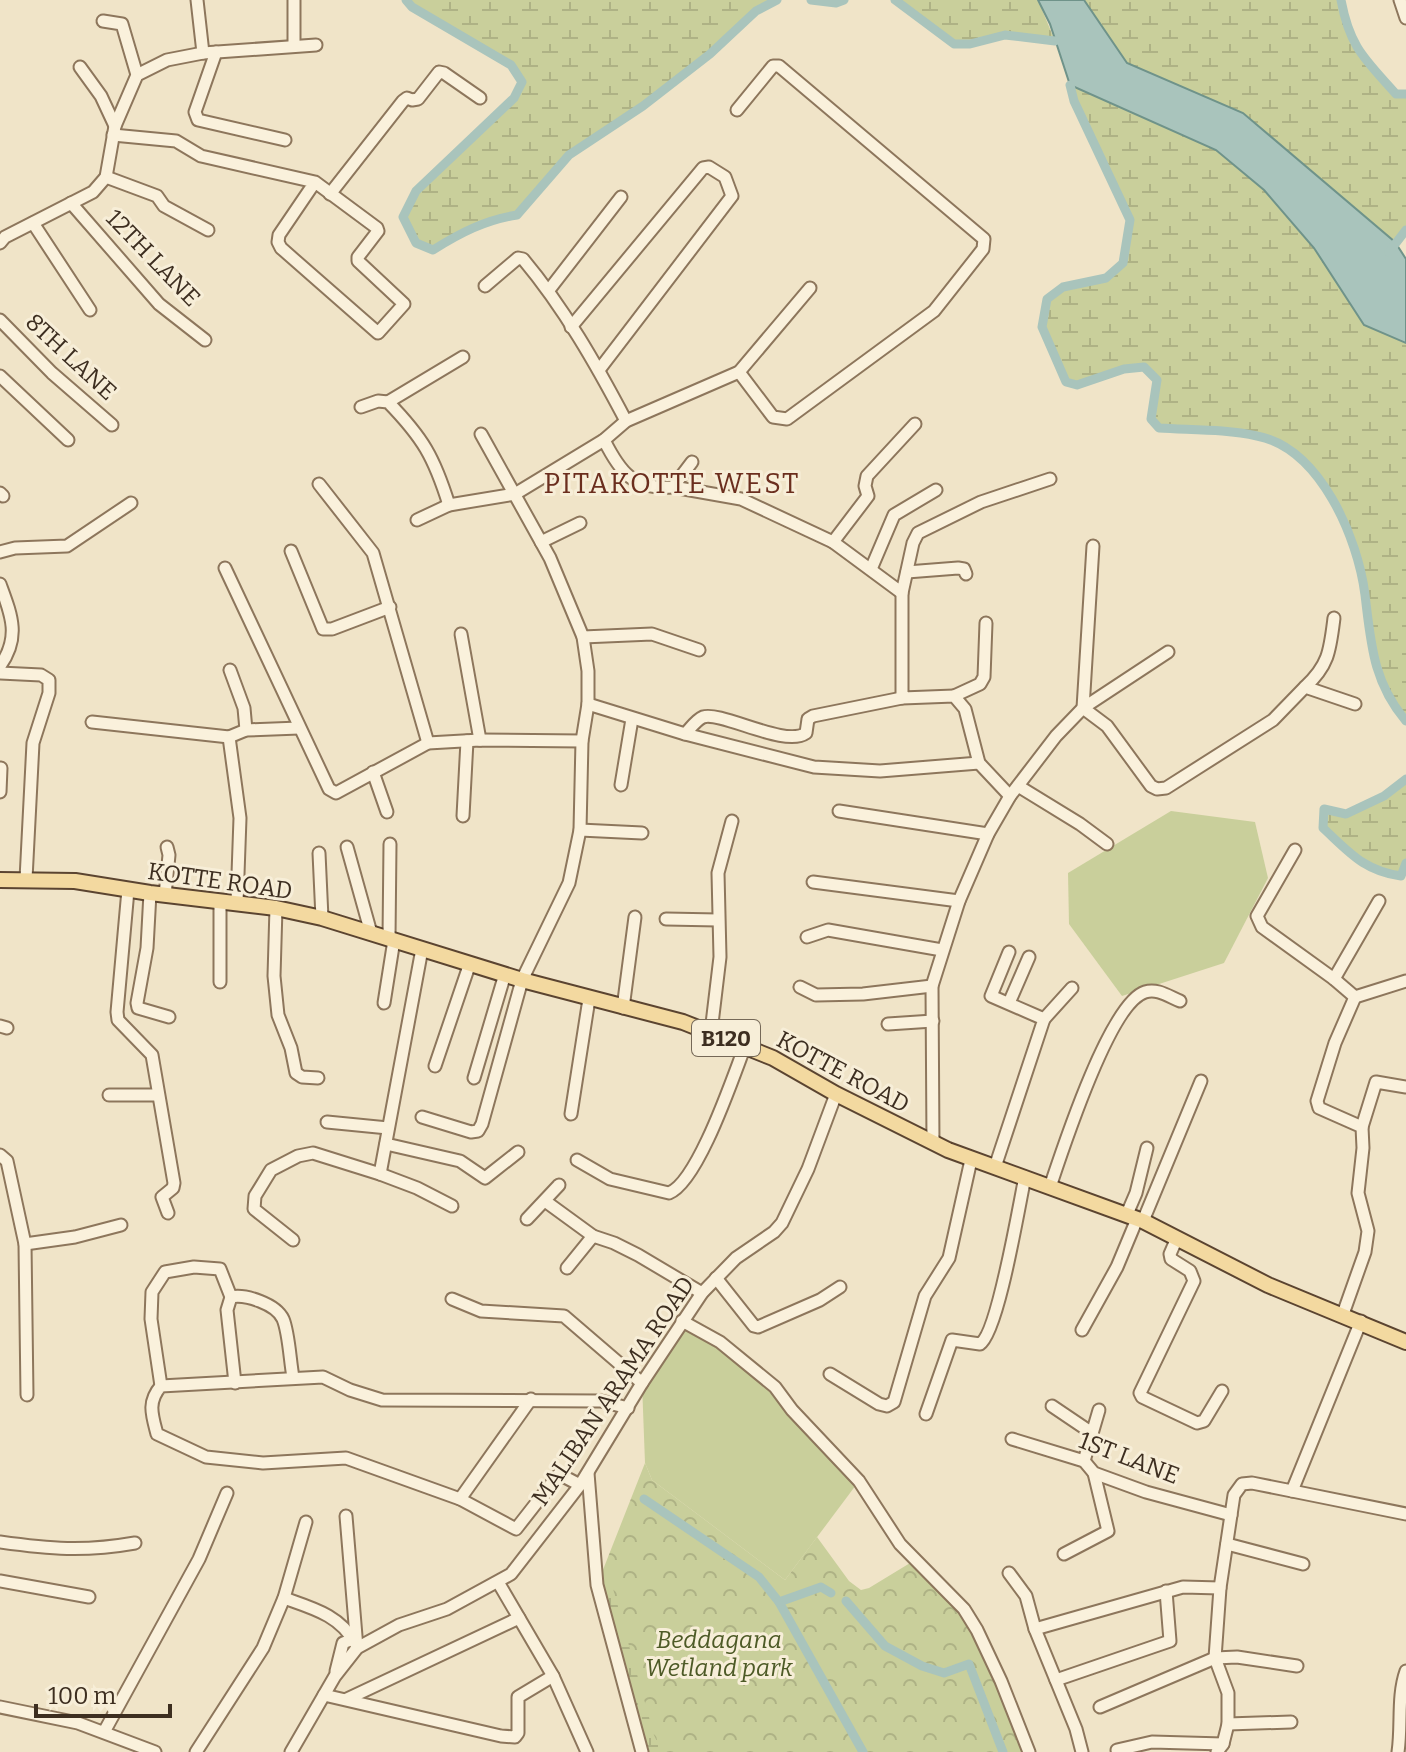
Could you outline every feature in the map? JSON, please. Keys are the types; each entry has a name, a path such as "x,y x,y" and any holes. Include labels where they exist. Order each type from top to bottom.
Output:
{"main road":[{"name":"KOTTE ROAD","path":"0,880 75,881 276,908 322,918 589,999 683,1022 773,1058 836,1094 971,1160 1136,1218 1268,1285 1406,1342"}],"street":[{"path":"197,0 203,53"},
{"path":"294,0 294,46"},
{"path":"1400,0 1406,18"},
{"path":"2,237 93,192 106,177 114,130 137,75 122,24 103,21"},
{"path":"137,75 167,60 203,53 316,45"},
{"path":"216,52 195,112 198,120 285,140"},
{"path":"737,110 773,66 779,66 984,239 983,249 934,311 787,419 773,417 739,372"},
{"path":"80,67 101,96 114,130"},
{"path":"330,194 403,101 407,98 418,99 439,72 480,98"},
{"path":"114,130 176,141 201,156 315,182 377,228 358,261 404,304 378,333 281,248 278,242 279,235 315,182"},
{"path":"571,327 703,168 709,167 725,177 732,196 599,370"},
{"path":"106,177 157,196 164,206 208,230"},
{"path":"549,290 621,197"},
{"name":"12TH LANE","path":"71,203 159,304 205,340"},
{"path":"33,223 90,310"},
{"path":"485,286 518,258 523,259 549,290 599,370 626,421"},
{"path":"417,520 449,505 515,494 604,440 626,421 739,372 810,288"},
{"name":"8TH LANE","path":"0,320 52,373 112,425"},
{"path":"361,407 378,401 388,402 463,357"},
{"path":"0,376 68,440"},
{"path":"388,402 418,433 436,464 449,505"},
{"path":"833,542 868,496 865,486 867,476 915,424"},
{"path":"422,1117 471,1132 478,1131 482,1124 522,980 569,883 580,830 582,741 588,704 588,671 583,637 550,558 481,434"},
{"path":"604,440 616,465 627,477 642,484 741,499 833,542 902,593"},
{"path":"673,487 692,462"},
{"path":"902,698 902,593 918,533 981,502 1050,479"},
{"path":"319,484 373,553 428,743"},
{"path":"871,569 894,515 936,490"},
{"path":"0,552 15,548 67,546 131,503"},
{"path":"541,542 580,523"},
{"path":"1083,708 1093,546"},
{"path":"291,551 323,629 332,629 390,607"},
{"path":"225,568 329,789 336,793 428,743 582,741"},
{"path":"907,572 958,568 964,569 966,574"},
{"path":"0,584 14,624 0,666"},
{"path":"1083,708 1107,726 1151,786 1166,788 1273,720 1320,673 1331,647 1334,618"},
{"path":"685,734 699,719 713,717 743,727 797,737 806,733 808,719 813,716 902,698 954,696 980,684 984,677 986,623"},
{"path":"461,634 474,741 463,816"},
{"path":"583,637 652,634 699,650"},
{"path":"933,1143 932,986 959,901 988,834 1010,796 1056,736 1083,708 1168,652"},
{"path":"230,670 244,708 246,730"},
{"path":"0,673 41,675 49,680 49,693 33,743 26,879"},
{"path":"1305,687 1355,704"},
{"path":"954,696 965,709 979,763 1010,796"},
{"path":"588,704 685,734 814,767 880,771 979,763"},
{"path":"621,785 632,719"},
{"path":"92,722 229,737 246,730 299,728"},
{"path":"229,737 240,818 237,902"},
{"path":"0,792 1,768"},
{"path":"373,772 387,812"},
{"path":"1018,786 1107,844"},
{"path":"839,811 988,834"},
{"path":"711,1032 720,957 718,873 732,821"},
{"path":"580,830 642,833"},
{"path":"384,1003 391,939 390,844"},
{"path":"167,847 169,855 157,894 137,1003 138,1008 144,1011 169,1017"},
{"path":"347,847 371,933"},
{"path":"1295,850 1257,916 1262,927 1355,997"},
{"path":"319,853 322,918"},
{"path":"813,882 959,901"},
{"path":"128,890 117,1012 118,1020 152,1055 174,1183 173,1188 162,1197 168,1213"},
{"path":"1334,979 1379,901"},
{"path":"220,902 220,982"},
{"path":"276,908 274,976 278,1015 291,1048 296,1073 302,1077 318,1078"},
{"path":"623,1008 635,917"},
{"path":"666,919 718,920"},
{"path":"807,937 828,930 942,950"},
{"path":"380,1174 422,949"},
{"path":"1009,952 991,996 1044,1019"},
{"path":"1009,1003 1029,957"},
{"path":"435,1066 470,963"},
{"path":"474,1078 505,974"},
{"path":"1362,1127 1317,1105 1335,1043 1355,997 1406,981"},
{"path":"800,987 816,995 863,994 932,986"},
{"path":"995,1167 1044,1019 1072,988"},
{"path":"1050,1187 1079,1102 1098,1059 1121,1019 1139,995 1146,991 1158,991 1180,1001"},
{"path":"571,1114 589,999"},
{"path":"888,1024 933,1021"},
{"path":"577,1160 610,1179 669,1193 678,1189 693,1168 745,1046"},
{"path":"1082,1330 1117,1267 1136,1218 1201,1081"},
{"path":"1343,1314 1365,1252 1368,1231 1358,1193 1362,1127 1376,1082 1406,1087"},
{"name":"MALIBAN ARAMA ROAD","path":"355,1643 447,1609 511,1574 580,1485 702,1293 736,1258 782,1223 808,1169 836,1094"},
{"path":"109,1095 158,1095"},
{"path":"327,1122 388,1128"},
{"path":"386,1144 460,1161 485,1178 518,1152"},
{"path":"1136,1218 1136,1193 1147,1148"},
{"path":"293,1240 254,1209 255,1196 271,1170 298,1156 313,1153 380,1174 452,1206"},
{"path":"0,1155 7,1161 25,1244 27,1395"},
{"path":"830,1374 879,1404 887,1406 894,1402 925,1296 949,1258 971,1160"},
{"path":"926,1414 952,1340 980,1344 988,1337 1004,1280 1025,1177"},
{"path":"527,1219 559,1185"},
{"path":"545,1201 593,1236 638,1255 702,1293"},
{"path":"25,1244 75,1237 121,1225"},
{"path":"567,1268 593,1236"},
{"path":"1177,1238 1171,1259 1190,1271 1194,1281 1140,1393 1142,1397 1197,1423 1204,1421 1222,1391"},
{"path":"161,1386 151,1319 152,1292 165,1272 194,1267 220,1269 231,1297 227,1310 235,1383"},
{"path":"716,1278 758,1327 820,1300 840,1287"},
{"path":"231,1297 239,1295 258,1301 276,1311 283,1319 293,1377"},
{"path":"452,1299 481,1311 564,1316 642,1383"},
{"path":"682,1321 720,1342 775,1387 792,1410 859,1481 900,1544 964,1609 996,1670 1029,1752"},
{"path":"1292,1491 1361,1321"},
{"path":"580,1485 559,1474 516,1529 460,1499 346,1458 263,1463 206,1457 157,1434 150,1406 153,1394 161,1386 323,1377 382,1400 601,1401 628,1408"},
{"path":"460,1499 531,1399"},
{"path":"1052,1406 1092,1433"},
{"path":"1084,1461 1099,1410"},
{"name":"1ST LANE","path":"1012,1439 1084,1461 1094,1473 1146,1492 1231,1515"},
{"path":"588,1473 597,1585 642,1752"},
{"path":"1064,1554 1108,1531 1094,1473"},
{"path":"1117,1750 1152,1742 1220,1748 1228,1724 1228,1693 1215,1658 1220,1588 1234,1495 1242,1484 1252,1483 1406,1514"},
{"path":"104,1732 199,1559 227,1493"},
{"path":"291,1752 355,1643 346,1516"},
{"path":"196,1752 263,1648 284,1598 306,1522"},
{"path":"0,1542 60,1550 98,1549 135,1543"},
{"path":"1227,1544 1303,1564"},
{"path":"1009,1573 1026,1596 1035,1629 1082,1752"},
{"path":"0,1581 89,1597"},
{"path":"498,1582 553,1676 587,1752"},
{"path":"1035,1629 1183,1587 1220,1588"},
{"path":"1056,1680 1170,1641 1166,1591"},
{"path":"284,1598 340,1622 355,1643"},
{"path":"347,1700 519,1618"},
{"path":"1100,1707 1215,1658 1237,1657 1297,1666"},
{"path":"1398,1752 1402,1683 1406,1671"},
{"path":"324,1695 515,1737 518,1733 518,1697 553,1676"},
{"path":"0,1707 78,1723 155,1752"},
{"path":"1228,1724 1291,1722"}],"green space":[{"path":"406,0 777,0 755,11 710,54 643,106 569,155 517,215 473,228 433,250 416,243 403,217 416,191 514,98 522,82 511,65 412,7"},
{"path":"895,0 1038,0 1055,41 1005,35 970,44 954,44"},
{"path":"1084,0 1341,0 1349,30 1360,52 1396,94 1406,94 1406,230 1395,242 1243,113 1127,63"},
{"path":"1070,85 1216,150 1264,190 1314,248 1364,325 1406,343 1406,721 1387,692 1375,662 1361,572 1344,523 1317,477 1299,458 1279,444 1257,436 1159,428 1151,419 1157,380 1144,367 1124,369 1077,385 1066,382 1042,327 1047,299 1063,287 1106,278 1123,263 1130,220 1074,101"},
{"path":"1406,779 1406,863 1401,876 1367,865 1323,828 1324,809 1346,814 1384,796"},
{"path":"1171,811 1255,822 1268,878 1224,963 1122,996 1069,924 1068,873"},
{"path":"682,1321 775,1387 859,1481 785,1580 652,1480 645,1463 642,1383"},
{"name":"Beddagana Wetland park","path":"645,1463 652,1480 785,1580 817,1537 849,1581 861,1590 915,1560 964,1609 1029,1752 642,1752 597,1585"},
{"path":"597,1585 612,1585 654,1735 662,1752 642,1752"}],"water":[{"path":"1038,0 1084,0 1127,63 1243,113 1395,242 1406,259 1406,343 1364,325 1314,248 1264,190 1216,150 1070,85 1050,24"}],"waterway":[{"path":"406,0 412,7 511,65 522,82 514,98 416,191 403,217 416,243 433,250 473,228 517,215 569,155 643,106 710,54 756,11 777,0"},
{"path":"811,0 836,3 844,0"},
{"path":"895,0 954,44 970,44 1005,35 1055,41"},
{"path":"1341,0 1349,30 1360,52 1396,94 1406,94"},
{"path":"1070,85 1074,101 1130,220 1123,263 1106,278 1063,287 1047,299 1042,327 1066,382 1077,385 1124,369 1144,367 1157,380 1151,419 1159,428 1257,436 1279,444 1299,458 1317,477 1344,523 1361,572 1375,662 1387,692 1406,721"},
{"path":"1389,252 1406,230"},
{"path":"1406,779 1384,796 1346,814 1324,809 1323,828 1349,852 1377,870 1401,876 1406,863"},
{"path":"644,1499 759,1577 779,1602 863,1752"},
{"path":"779,1602 821,1587 831,1593"},
{"path":"846,1601 885,1646 922,1666 944,1673 969,1664 1003,1752"}],"district":[{"name":"PITAKOTTE WEST","path":"672,483"}]}
